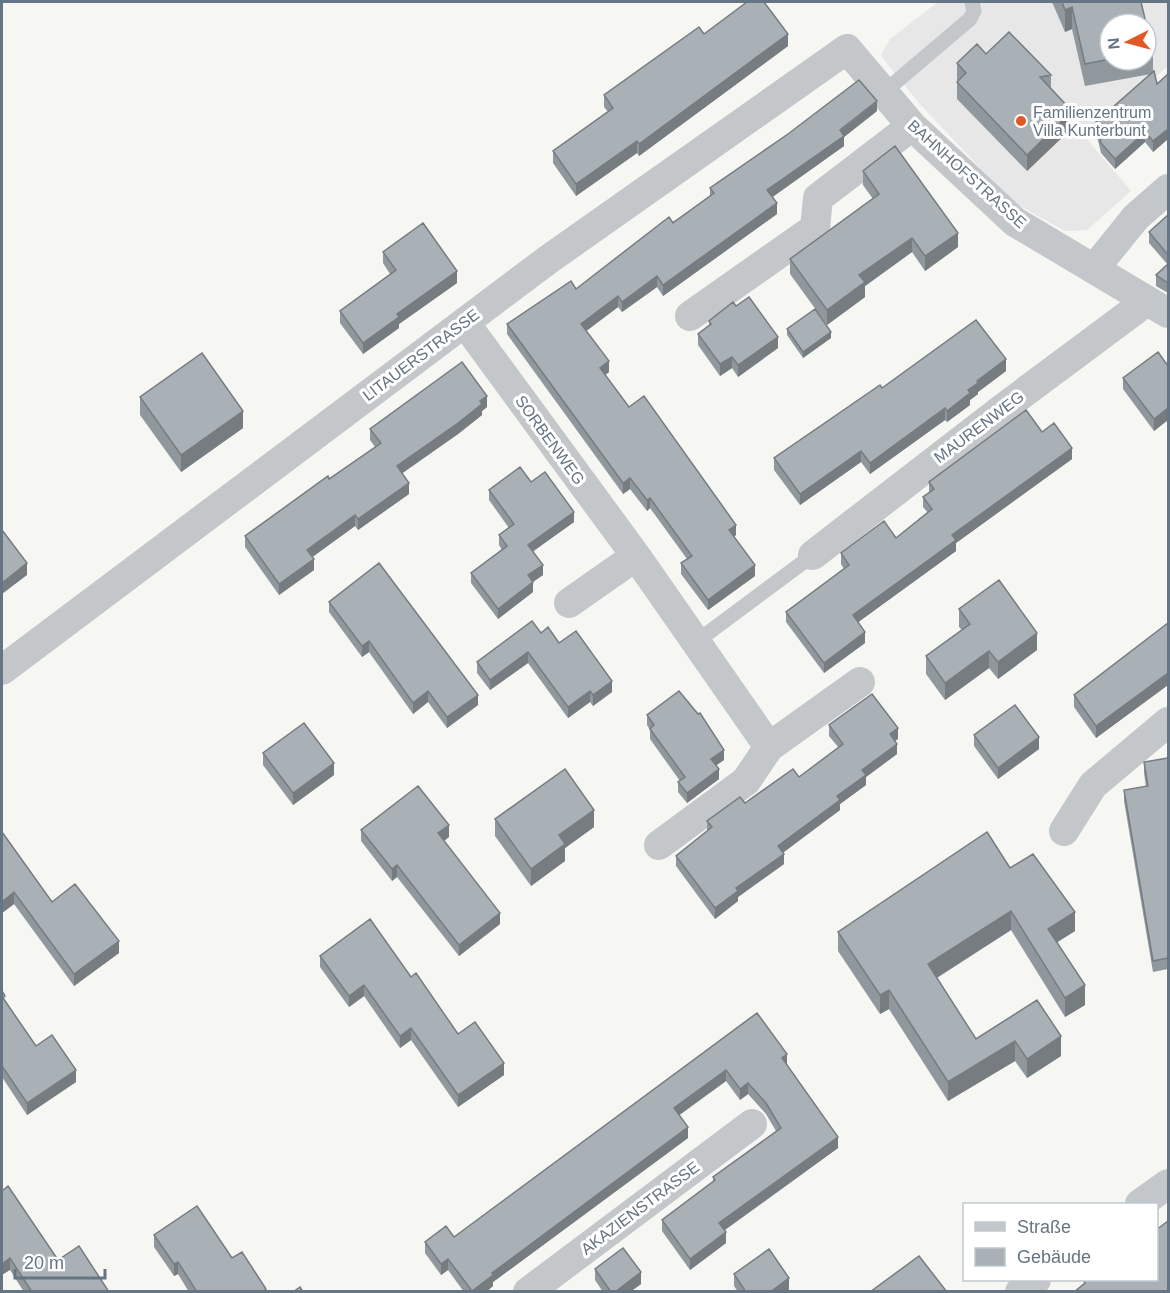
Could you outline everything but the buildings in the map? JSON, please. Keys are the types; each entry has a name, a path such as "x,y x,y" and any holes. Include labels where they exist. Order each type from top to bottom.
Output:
{"street":[{"name":"BAHNHOFSTRASSE","path":"847,49 912,126 1015,222 1158,307"},
{"name":"LITAUERSTRASSE","path":"2,670 549,259 847,49"},
{"path":"690,316 815,228 818,198 912,126"},
{"path":"1094,269 1136,217 1168,189"},
{"name":"MAURENWEG","path":"813,555 1002,409 1158,307"},
{"name":"SORBENWEG","path":"465,323 636,556 769,747"},
{"path":"569,603 636,556"},
{"path":"659,845 746,781 769,747 860,682"},
{"path":"1064,831 1093,784 1168,722"},
{"name":"AKAZIENSTRASSE","path":"528,1292 752,1124"},
{"path":"1141,1203 1168,1184"},
{"path":"1020,1292 1035,1281"}],"lane":[{"path":"884,92 970,19 974,11 972,2"},
{"path":"696,642 813,555"}],"shaded area":[{"name":"Familienzentrum Villa Kunterbunt","path":"938,2 1168,2 1168,66 1086,138 1131,191 1087,230 1065,231 1011,201 919,103 881,55 890,39"}],"place":[{"name":"Familienzentrum Villa Kunterbunt","path":"1021,121"}]}
